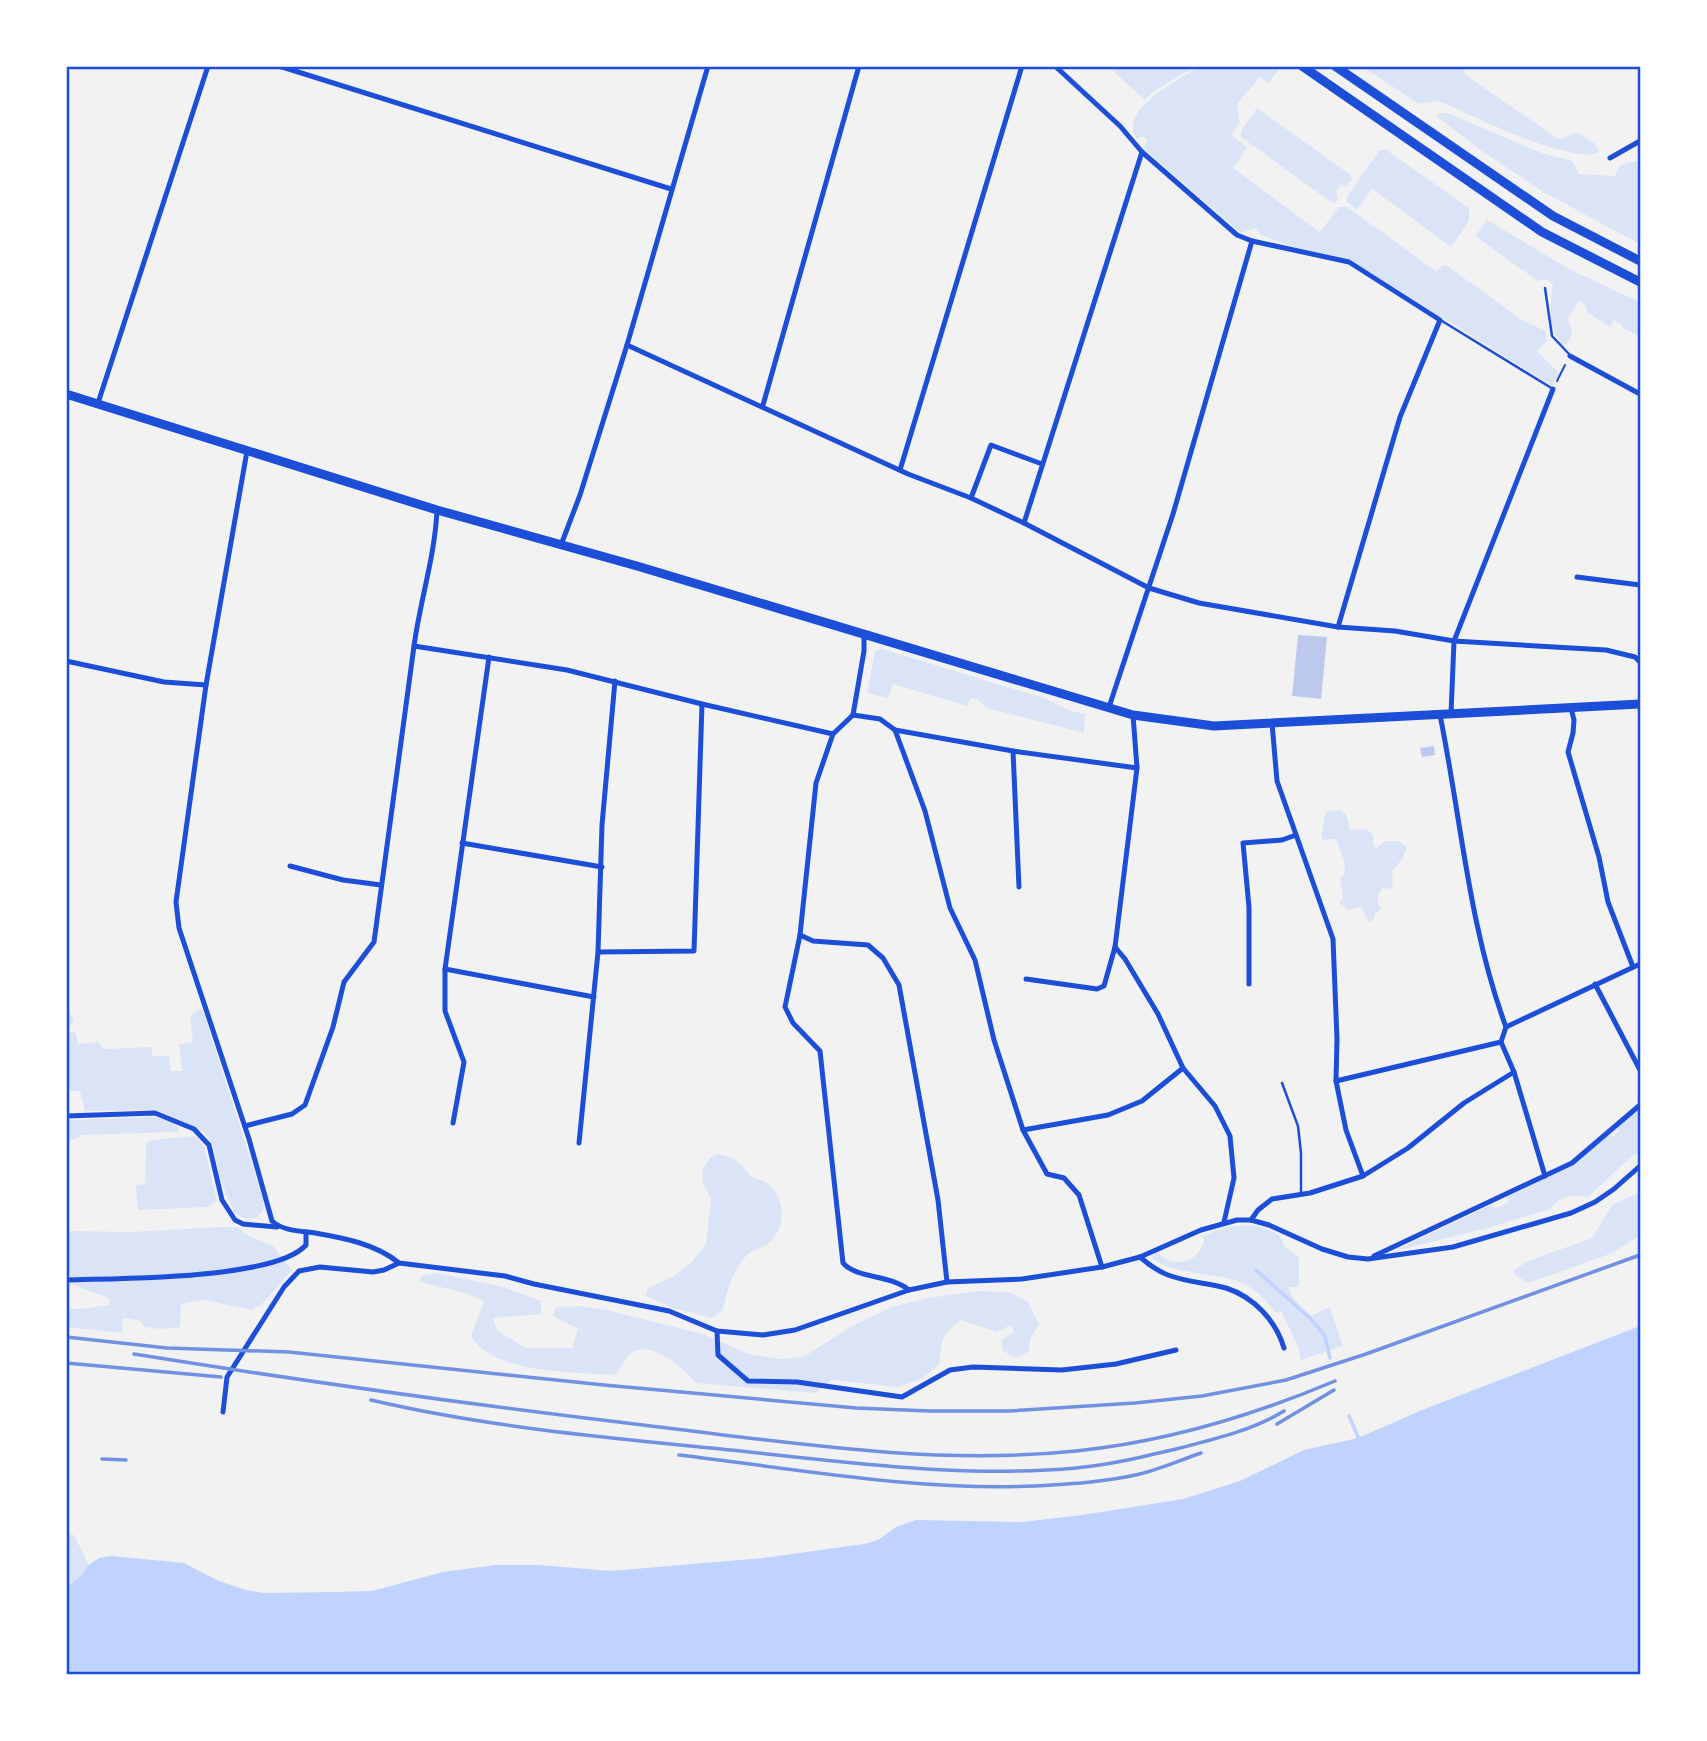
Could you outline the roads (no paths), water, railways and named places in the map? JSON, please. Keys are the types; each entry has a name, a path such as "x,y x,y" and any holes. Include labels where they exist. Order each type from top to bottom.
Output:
{"main road":[{"path":"1303,66 1542,232 1640,282"},
{"path":"1335,66 1553,216 1640,261"},
{"path":"66,394 437,510 1133,715 1214,726 1640,703"}],"street":[{"path":"97,403 208,66"},
{"path":"279,66 300,69 671,189"},
{"path":"561,545 580,495 627,345 708,66"},
{"path":"762,405 859,66"},
{"path":"900,470 1022,66"},
{"path":"1055,66 1120,126 1142,152 1237,235 1252,241 1349,262 1440,320 1400,417 1338,627"},
{"path":"1610,158 1640,141"},
{"path":"1024,523 1142,152"},
{"path":"1109,707 1173,514 1252,241"},
{"path":"627,345 900,470 971,498 1149,588 1199,603 1338,627 1395,631 1454,641 1606,650 1635,657 1640,662"},
{"path":"1570,355 1640,394"},
{"path":"1451,714 1454,641 1553,389"},
{"path":"971,498 991,445 1042,464"},
{"path":"247,450 206,685 176,902 179,928 245,1126 272,1221 279,1227"},
{"path":"245,1126 292,1114 305,1105 333,1027 344,982 374,942 420,603 436,533 437,510"},
{"path":"1577,577 1640,585"},
{"path":"864,635 864,651 853,715 834,734 816,783 800,935 785,1007 793,1023 820,1051 843,1262 849,1270 898,1281 909,1290"},
{"path":"414,646 615,681 834,734"},
{"path":"453,1123 464,1062 446,1011 445,969 489,657"},
{"path":"66,661 164,682 206,685"},
{"path":"579,1143 598,952 602,825 615,681"},
{"path":"598,952 694,951 702,704"},
{"path":"1571,708 1574,720 1569,752 1599,857 1608,902 1633,967"},
{"path":"853,715 880,719 895,730 1013,751 1138,768"},
{"path":"1026,979 1097,989 1104,986 1115,947 1138,768 1133,715"},
{"path":"1440,715 1479,939 1493,992 1506,1027 1501,1042 1514,1072 1545,1176"},
{"path":"1272,723 1278,781 1333,939 1336,1081 1346,1130 1363,1176"},
{"path":"895,730 925,811 950,908 975,960 994,1040 1023,1130 1047,1174 1064,1178 1079,1195 1102,1267"},
{"path":"1013,751 1019,887"},
{"path":"1249,984 1249,907 1243,843 1282,841 1296,835"},
{"path":"462,844 602,867"},
{"path":"290,866 343,880 381,884"},
{"path":"800,935 813,941 868,945 883,958 899,985 937,1200 947,1282"},
{"path":"1115,947 1158,1014 1183,1068 1215,1106 1230,1136 1234,1178 1224,1222"},
{"path":"1506,1027 1640,964"},
{"path":"445,969 594,997"},
{"path":"1595,985 1640,1070"},
{"path":"1336,1081 1501,1042"},
{"path":"1023,1130 1108,1115 1142,1101 1183,1068"},
{"path":"1251,1220 1258,1210 1272,1199 1301,1194 1363,1176 1408,1148 1464,1103 1514,1072"},
{"path":"1368,1259 1545,1176 1581,1156 1640,1105"},
{"path":"66,1116 155,1113 194,1129 209,1145 222,1200 235,1220 243,1224 306,1231 373,1247 399,1263"},
{"path":"223,1412 227,1377 285,1287 299,1272 320,1267 373,1272 399,1263 505,1276 668,1311 717,1331 763,1335 795,1330 909,1290 947,1282 1022,1279 1102,1267 1140,1257 1224,1222 1251,1220 1269,1225 1322,1249 1348,1257 1368,1259 1453,1247 1571,1213 1595,1202 1640,1166"},
{"path":"66,1280 237,1270 298,1254 306,1245 306,1231"},
{"path":"1140,1257 1168,1275 1241,1294 1270,1319 1284,1348"},
{"path":"717,1331 718,1355 748,1381 797,1382 902,1397 950,1370 973,1367 1062,1370 1116,1364 1176,1350"}],"lane":[{"path":"1545,288 1552,336 1570,355"},
{"path":"1440,320 1553,389"},
{"path":"1283,1083 1298,1126 1301,1194"}],"water":[{"path":"1640,1326 1640,1674 67,1674 67,1586 99,1558 111,1556 184,1563 219,1581 264,1593 372,1591 443,1572 496,1565 539,1565 611,1571 763,1558 864,1544 878,1540 896,1527 916,1520 1022,1522 1082,1515 1183,1499 1240,1481 1304,1450 1358,1438 1422,1410"}],"waterway":[{"path":"1256,1270 1311,1319 1325,1336 1330,1358"},
{"path":"1349,1416 1359,1439"}],"railway":[{"path":"66,1337 167,1348 289,1352 856,1408 1009,1411 1202,1396 1286,1380 1366,1354 1640,1255"},
{"path":"134,1354 451,1401 751,1438 859,1450 968,1456 1076,1451 1142,1441 1208,1426 1335,1381"},
{"path":"66,1363 221,1377"},
{"path":"1277,1424 1334,1390"},
{"path":"371,1400 455,1417 583,1435 847,1463 985,1471 1076,1468 1128,1460 1233,1433 1260,1424 1284,1411"},
{"path":"679,1455 856,1478 990,1487 1114,1479 1148,1472 1201,1453"},
{"path":"102,1459 126,1460"}]}
